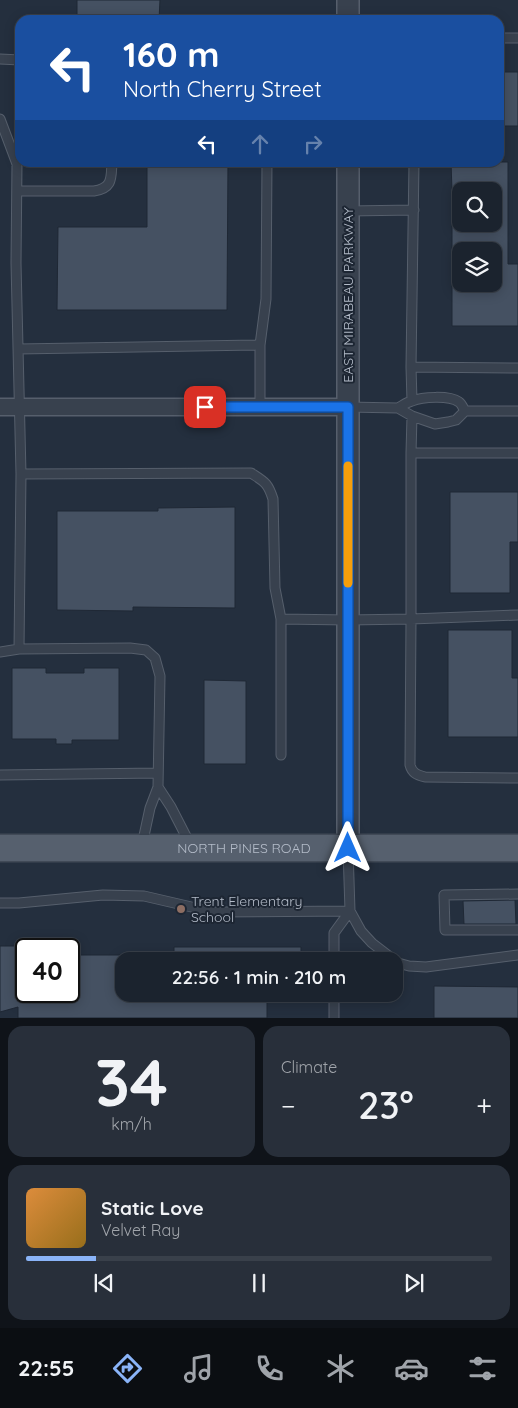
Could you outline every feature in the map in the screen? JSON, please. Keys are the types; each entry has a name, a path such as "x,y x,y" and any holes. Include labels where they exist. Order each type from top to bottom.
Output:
{"main road":[{"name":"NORTH PINES ROAD","path":"0,848 518,848"}],"street":[{"path":"348,15 349,0"},
{"name":"EAST MIRABEAU PARKWAY","path":"348,167 348,848"},
{"path":"0,407 348,407"}],"lane":[{"path":"504,38 518,38"},
{"path":"0,59 15,60"},
{"path":"0,119 15,156"},
{"path":"18,167 16,263 21,474 19,649"},
{"path":"17,191 103,190 110,181 111,167"},
{"path":"260,407 260,345 266,298 266,167"},
{"path":"412,401 414,167"},
{"path":"348,211 414,210"},
{"path":"18,349 260,345"},
{"path":"411,367 518,368"},
{"path":"348,407 398,408 412,401 432,397 454,399 460,403 465,411"},
{"path":"398,408 412,416 435,424 456,420 465,411 518,411"},
{"path":"412,416 411,770 425,777 518,778"},
{"path":"411,453 518,452"},
{"path":"21,474 251,473 270,486 274,499 275,588 281,619 281,755"},
{"path":"281,619 411,619 518,614"},
{"path":"0,652 19,649 130,648 146,650 155,658 160,676 158,787 150,808 142,848"},
{"path":"0,775 158,773"},
{"path":"158,787 193,848"},
{"path":"348,848 350,911 361,931 372,943 398,963 426,967 518,955"},
{"path":"518,894 444,895 445,930 518,930"},
{"path":"0,903 103,895 144,896 213,912 350,911"},
{"path":"334,952 334,933 350,911"},
{"path":"334,1002 334,1018"}],"building":[{"path":"77,0 160,0 159,15 77,15"},
{"path":"504,72 518,72 518,126 504,126"},
{"path":"504,162 508,162 508,264 518,264 518,326 452,326 452,292 502,292 502,242 452,242 452,232 502,232 502,182 452,182 452,191 451,167 504,167"},
{"path":"147,167 228,167 227,310 57,310 58,227 147,227"},
{"path":"450,492 518,492 518,542 510,542 510,593 450,593"},
{"path":"235,507 235,608 133,607 133,611 57,610 57,511 158,511 158,508"},
{"path":"448,630 512,630 512,678 518,678 518,737 448,737"},
{"path":"12,668 46,668 46,673 84,673 84,668 119,668 119,740 72,740 72,744 56,744 56,739 12,739"},
{"path":"204,680 246,681 246,764 204,764"},
{"path":"515,900 516,924 464,924 463,901"},
{"path":"0,946 15,946 15,1003 80,1003 80,955 115,955 115,1002 267,1002 267,1018 18,1018 18,1007 0,1012"},
{"path":"174,947 301,947 301,952 174,952"},
{"path":"434,986 518,987 518,1018 434,1018"}],"slow traffic":[{"path":"348,466 348,583"}],"place":[{"name":"Trent Elementary School","path":"181,909"}],"route":[{"path":"205,407 348,407 348,848"}]}
